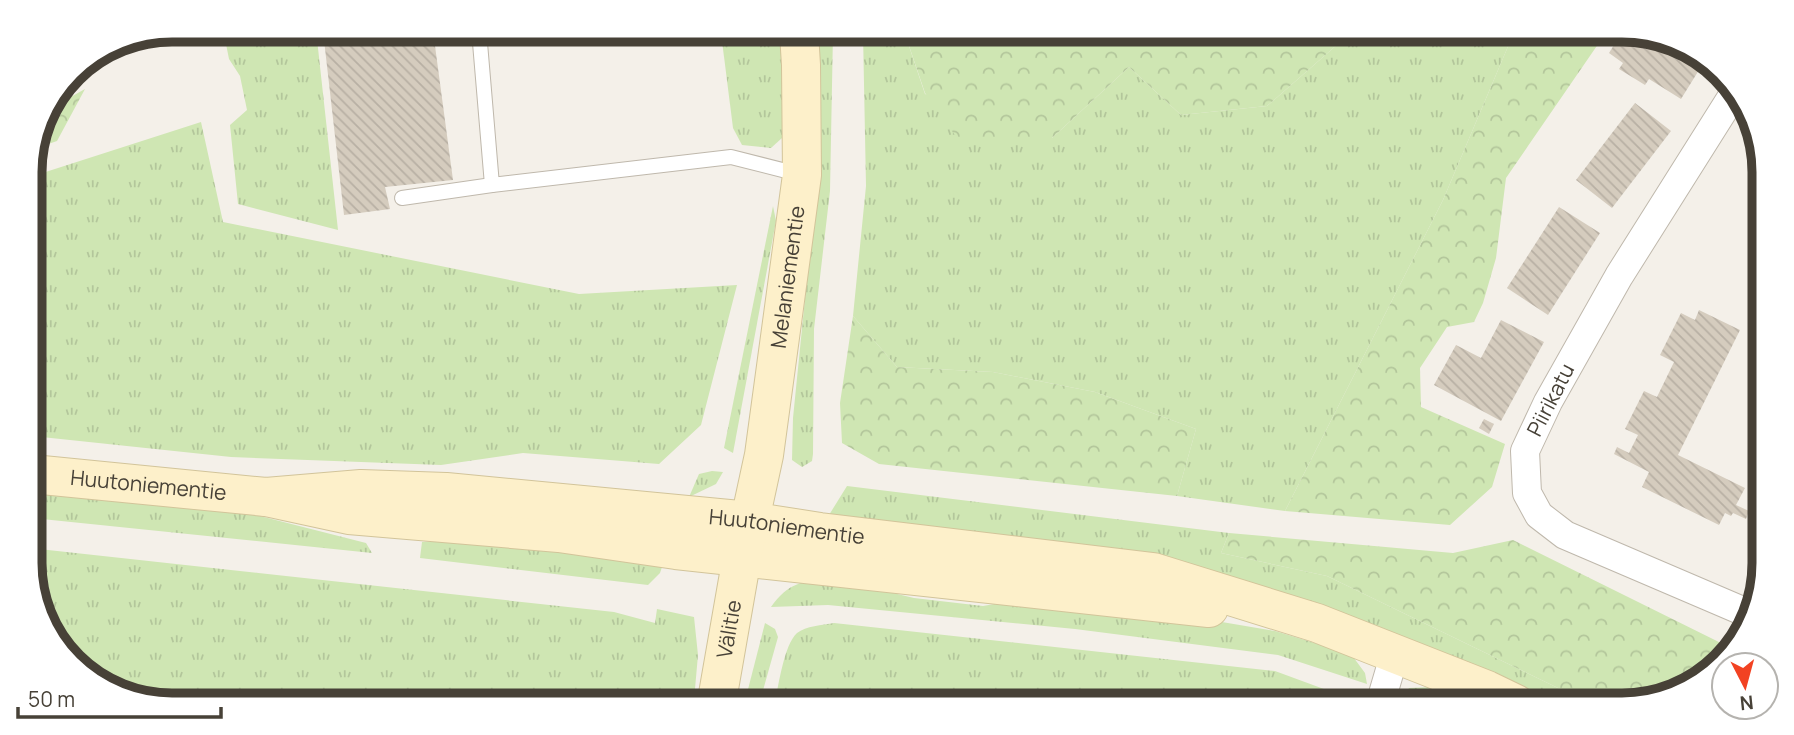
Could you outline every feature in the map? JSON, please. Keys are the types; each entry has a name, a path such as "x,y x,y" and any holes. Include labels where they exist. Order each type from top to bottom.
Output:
{"main road":[{"name":"Melaniementie","path":"746,539 766,442 802,175 800,42"},
{"name":"Huutoniementie","path":"42,475 266,497 349,515 559,533 746,539 1096,594 1301,619 1493,693"},
{"name":"Välitie","path":"719,693 746,539"}],"street":[{"name":"Piirikatu","path":"1730,100 1619,276 1548,402 1525,451 1527,493 1539,515 1565,535 1743,611"},
{"path":"1383,693 1395,653"}],"lane":[{"path":"480,42 492,185"},
{"path":"402,198 731,157 802,175"}],"green space":[{"path":"317,42 338,230 238,204 230,125 247,110 240,76 229,59 226,44"},
{"path":"722,42 781,42 782,138 771,148 742,145 733,128"},
{"path":"817,42 833,42 830,191 814,329 813,454 812,461 802,467 792,460 793,418 816,189"},
{"path":"863,42 908,42 925,94 1052,138 1129,67 1181,115 1267,106 1340,42 1510,42 1443,200 1285,511 1177,496 1196,429 1095,392 993,372 897,367 853,316 866,186"},
{"path":"908,42 1340,42 1267,106 1181,115 1129,67 1052,138 962,145 925,93"},
{"path":"1510,42 1600,42 1506,178 1496,258 1483,303 1474,322 1447,327 1420,368 1421,407 1505,444 1492,487 1450,525 1285,511 1443,200"},
{"path":"85,89 57,141 45,145 55,115 63,101"},
{"path":"201,122 223,222 579,294 737,285 701,425 659,464 523,453 441,465 231,457 42,437 42,173"},
{"path":"773,206 776,221 733,453 724,448"},
{"path":"853,316 897,367 993,372 1095,392 1196,429 1177,496 879,464 842,443 840,403"},
{"path":"723,472 716,484 689,497 699,474"},
{"path":"847,486 1229,533 1221,553 1327,576 1568,693 1523,693 1472,667 829,515"},
{"path":"42,491 256,515 366,543 372,553 42,519"},
{"path":"1229,533 1453,553 1513,540 1723,644 1717,651 1710,651 1710,658 1687,676 1664,686 1630,693 1568,693 1327,576 1221,553"},
{"path":"483,538 664,561 660,573 648,585 420,558 422,542"},
{"path":"42,549 614,612 655,623 657,609 694,617 698,655 695,693 155,692 115,680 86,661 74,649 55,620 49,605 43,580"},
{"path":"830,578 914,598 983,606 1022,599 1157,611 1275,631 1351,654 1365,673 1367,684 1278,655 1075,629 828,605 771,607 783,593 796,585"},
{"path":"765,623 775,629 778,637 762,693 747,693"},
{"path":"834,623 1275,671 1333,693 777,693 792,639 797,633 814,626"},
{"path":"1432,687 1446,693 1406,693 1409,688"}],"building":[{"path":"324,42 434,42 453,180 385,187 390,209 344,215"},
{"path":"1616,42 1639,43 1679,55 1700,68 1681,99 1649,79 1645,85 1619,69 1623,63 1609,53"},
{"path":"1635,103 1671,131 1612,208 1576,180"},
{"path":"1559,207 1600,233 1548,315 1507,288"},
{"path":"1699,310 1740,330 1678,455 1745,488 1736,505 1749,511 1746,519 1733,513 1731,516 1725,513 1719,525 1642,487 1649,472 1614,454 1617,447 1629,453 1638,435 1625,429 1644,391 1657,397 1674,362 1660,355 1681,313 1695,320"},
{"path":"1501,320 1544,342 1501,421 1434,385 1456,345 1481,358"},
{"path":"1484,419 1494,424 1489,434 1479,428"}]}
